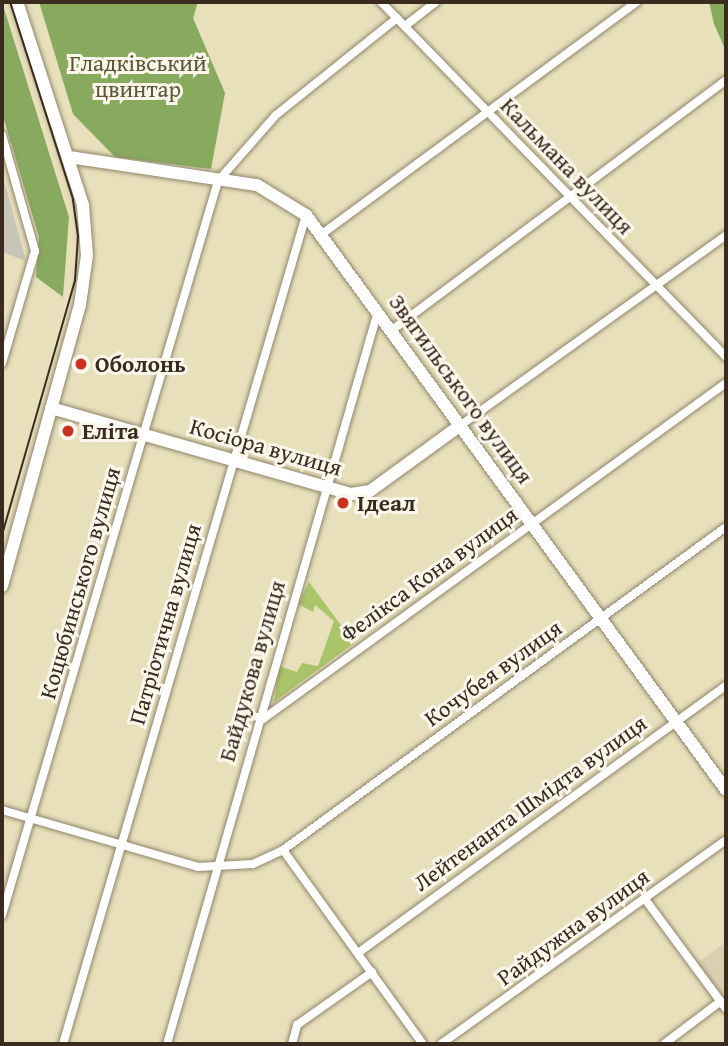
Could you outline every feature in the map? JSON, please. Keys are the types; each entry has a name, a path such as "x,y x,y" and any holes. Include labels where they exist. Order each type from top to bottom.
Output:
{"street":[{"path":"2,586 51,408 87,255 83,205 17,2"},
{"name":"Кальмана вулиця","path":"381,2 726,357"},
{"path":"405,26 436,2"},
{"path":"322,234 637,2"},
{"path":"218,181 276,116 397,18"},
{"path":"392,330 572,198 726,80"},
{"path":"2,135 35,251 2,363"},
{"name":"Звягильського вулиця","path":"69,158 267,189 306,215 726,790"},
{"name":"Коцюбинського вулиця","path":"2,915 218,181"},
{"name":"Патріотична вулиця","path":"63,1044 306,215"},
{"name":"Косіора вулиця","path":"51,408 324,486 370,491 726,235"},
{"name":"Байдукова вулиця","path":"167,1044 257,716 378,311"},
{"name":"Фелікса Кона вулиця","path":"257,716 263,719 726,383"},
{"name":"Кочубея вулиця","path":"216,869 261,862 283,850 726,527"},
{"name":"Лейтенанта Шмідта вулиця","path":"358,953 726,685"},
{"path":"2,810 121,846 216,869"},
{"name":"Райдужна вулиця","path":"441,1044 726,840"},
{"path":"283,850 423,1044"},
{"path":"645,899 723,1005 664,1044"},
{"path":"292,1044 297,1025 372,972"}],"shaded area":[{"path":"2,173 26,261 2,252"},
{"path":"726,942 726,1011 693,966"}],"green space":[{"path":"2,2 69,217 63,297 36,277 39,237 2,113"},
{"name":"Гладківський цвинтар","path":"39,2 198,2 193,18 225,93 211,169 115,157 73,114"},
{"path":"709,2 726,2 726,51 714,24"},
{"path":"309,582 354,643 274,702 279,666 297,672 302,663 318,666 334,621 315,605 313,612 298,604"}],"tram line":[{"path":"2,535 75,280 78,236 73,199 10,2"}],"place":[{"name":"Оболонь","path":"81,364"},
{"name":"Еліта","path":"68,431"},
{"name":"Ідеал","path":"343,503"}]}
